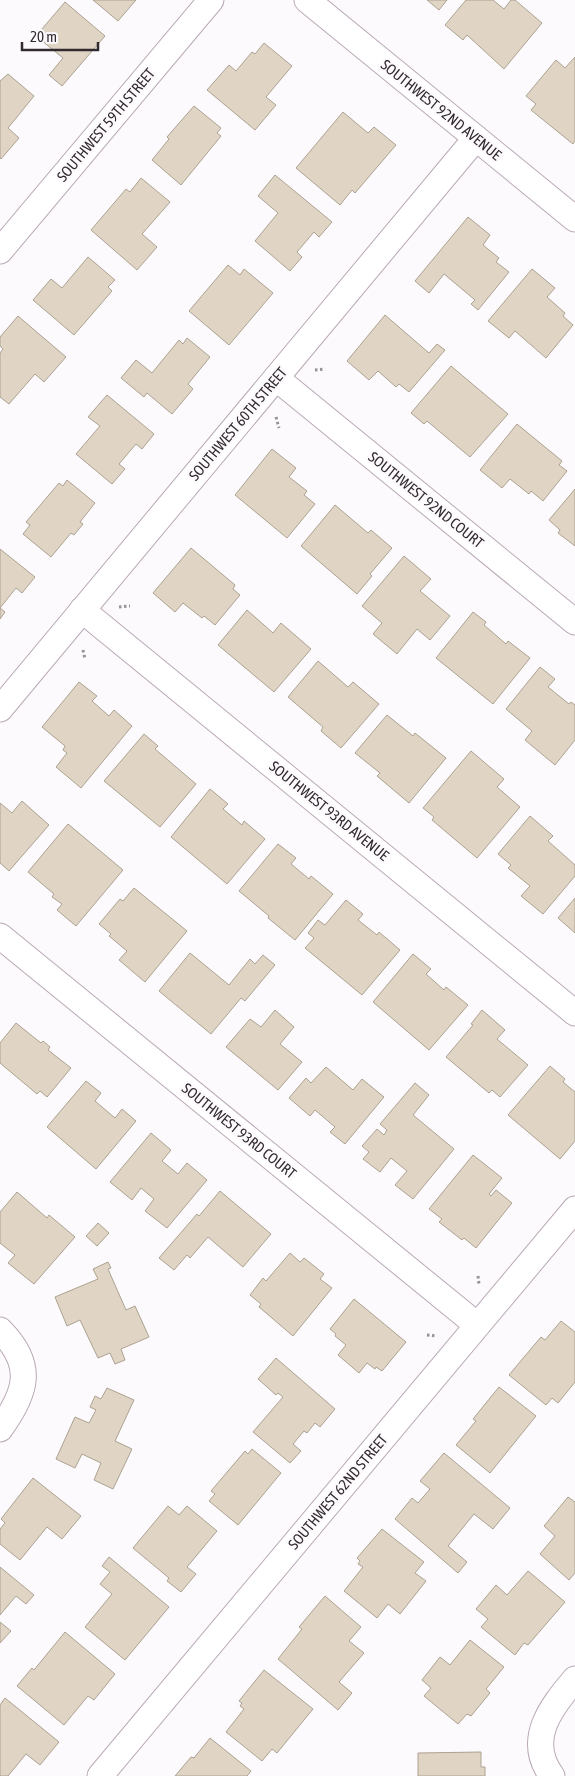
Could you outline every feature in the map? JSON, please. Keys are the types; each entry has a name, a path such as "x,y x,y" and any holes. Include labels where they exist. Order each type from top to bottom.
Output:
{"street":[{"name":"SOUTHWEST 59TH STREET","path":"0,251 211,0"},
{"name":"SOUTHWEST 92ND AVENUE","path":"307,0 575,219"},
{"name":"SOUTHWEST 60TH STREET","path":"0,709 476,138"},
{"name":"SOUTHWEST 92ND COURT","path":"276,378 575,622"},
{"name":"SOUTHWEST 93RD AVENUE","path":"82,610 575,1013"},
{"name":"SOUTHWEST 93RD COURT","path":"0,936 477,1325"},
{"name":"SOUTHWEST 62ND STREET","path":"100,1776 575,1209"},
{"path":"0,1330 18,1353 24,1374 23,1385 16,1404 0,1429"},
{"path":"547,1768 540,1744 545,1723 553,1707 575,1679"}],"path":[{"path":"314,370 325,369"},
{"path":"276,416 279,428"},
{"path":"114,608 130,606"},
{"path":"82,646 85,659"}],"building":[{"path":"93,0 136,0 118,21"},
{"path":"427,0 447,0 439,10"},
{"path":"466,0 493,0 504,9 511,0 515,0 542,23 504,69 467,35 463,40 445,25"},
{"path":"65,2 105,36 62,86 49,75 63,58 36,36"},
{"path":"264,43 292,66 266,97 276,105 255,130 207,90 229,65 236,71 252,52 255,54"},
{"path":"575,57 575,141 573,144 531,110 536,104 526,96 556,60 565,68"},
{"path":"8,74 34,96 8,128 19,138 1,159 0,81"},
{"path":"194,106 221,128 217,133 221,136 181,185 152,160 169,139 167,137"},
{"path":"343,112 368,133 374,127 396,145 355,193 352,190 340,205 296,168"},
{"path":"275,175 332,222 319,237 314,232 297,252 302,257 290,271 255,241 278,213 258,196"},
{"path":"141,178 170,202 142,234 157,247 137,270 91,230 126,189 130,192"},
{"path":"468,217 490,235 483,245 499,258 496,262 509,272 478,310 471,304 475,300 444,274 429,293 415,281"},
{"path":"88,257 115,280 108,287 112,291 74,335 33,300 51,279 62,288"},
{"path":"228,265 240,275 244,269 273,293 229,345 189,311"},
{"path":"532,269 555,288 547,297 565,313 563,316 573,325 546,358 515,331 509,338 488,321"},
{"path":"385,315 429,353 437,344 445,350 409,392 399,384 396,387 378,371 369,380 347,361"},
{"path":"18,316 66,357 44,382 35,374 9,404 0,397 0,353 3,349 0,346 0,337"},
{"path":"187,338 210,357 188,384 193,389 172,414 147,393 144,397 121,378 136,360 152,373 179,340 183,344"},
{"path":"451,366 508,414 470,457 427,421 424,424 411,413"},
{"path":"107,395 154,434 142,449 136,444 119,464 125,469 112,484 76,454 100,426 88,417"},
{"path":"517,424 562,461 559,465 567,471 543,501 531,491 529,494 510,479 502,488 480,470"},
{"path":"272,449 296,468 289,477 307,491 304,495 315,504 287,538 235,495"},
{"path":"67,480 95,503 80,522 83,524 74,535 71,533 51,557 23,534 30,525 26,522 59,483 63,486"},
{"path":"575,489 575,546 558,533 560,530 549,520"},
{"path":"335,505 368,533 371,530 392,548 370,574 372,576 357,594 301,546"},
{"path":"191,548 235,585 233,589 240,595 215,625 204,616 202,618 183,603 175,612 153,593"},
{"path":"0,549 35,577 22,593 16,588 0,608"},
{"path":"404,556 431,579 420,591 450,616 430,640 417,629 397,654 373,634 382,623 362,606"},
{"path":"0,608 5,612 0,619"},
{"path":"247,610 273,633 281,623 311,649 274,692 218,645"},
{"path":"473,612 486,622 484,625 506,644 508,641 530,658 493,704 436,658"},
{"path":"318,661 348,687 353,682 379,704 341,748 321,731 323,727 288,697"},
{"path":"540,667 555,679 548,687 569,704 571,702 575,705 575,740 555,765 525,740 532,731 506,709"},
{"path":"79,682 97,696 92,701 109,716 114,710 132,726 81,788 56,767 67,753 63,750 65,746 42,727"},
{"path":"387,715 413,736 415,733 446,758 409,803 377,776 380,773 355,753"},
{"path":"144,734 158,746 155,749 196,784 160,827 104,781"},
{"path":"471,751 504,779 497,787 520,807 477,858 432,820 434,817 423,808"},
{"path":"210,789 228,804 223,809 242,825 244,821 265,839 227,884 171,837"},
{"path":"22,801 49,825 9,871 0,863 0,803 12,813"},
{"path":"530,816 553,836 548,841 575,865 575,876 543,914 521,896 530,886 508,868 511,865 498,854"},
{"path":"68,824 123,870 76,926 57,910 62,904 52,897 54,894 28,872"},
{"path":"278,844 296,858 291,864 309,879 311,876 333,894 295,940 239,891"},
{"path":"134,888 187,931 145,982 119,960 127,951 109,936 111,934 99,924 120,899 123,901"},
{"path":"575,898 575,933 558,918"},
{"path":"346,900 363,914 358,920 377,935 379,932 400,950 362,995 305,948 314,938 308,933 318,920 325,925"},
{"path":"190,953 229,985 250,959 255,964 263,955 275,965 245,1001 241,998 211,1034 159,991"},
{"path":"413,954 431,969 426,974 444,990 446,987 468,1005 429,1050 373,1002"},
{"path":"275,1010 294,1027 280,1044 302,1062 278,1090 226,1047 250,1019 261,1027"},
{"path":"482,1010 505,1030 497,1039 528,1065 500,1097 492,1090 489,1093 446,1057 473,1025 471,1024"},
{"path":"16,1023 41,1043 43,1041 50,1047 48,1050 71,1068 47,1097 40,1091 37,1094 0,1063 0,1043"},
{"path":"550,1066 565,1079 563,1082 575,1092 575,1141 560,1159 508,1115"},
{"path":"326,1067 353,1090 362,1079 384,1097 345,1144 330,1132 335,1127 315,1110 310,1116 289,1098 306,1078 311,1083"},
{"path":"86,1081 101,1093 95,1101 115,1118 122,1109 136,1121 96,1169 47,1127"},
{"path":"415,1083 429,1095 413,1115 454,1149 413,1199 395,1185 407,1171 391,1158 380,1172 363,1159 369,1152 362,1146 377,1129 384,1135 387,1130 380,1124"},
{"path":"151,1133 171,1150 162,1161 178,1174 187,1163 207,1180 167,1228 145,1211 154,1199 141,1188 132,1200 110,1182"},
{"path":"473,1155 502,1178 489,1194 491,1196 496,1190 512,1203 476,1248 464,1238 462,1240 439,1222 442,1219 429,1209"},
{"path":"220,1191 271,1234 243,1267 208,1237 190,1258 187,1255 174,1270 159,1258 197,1214 199,1216"},
{"path":"17,1192 47,1218 49,1215 75,1237 34,1284 8,1263 15,1255 0,1243 0,1212"},
{"path":"98,1223 109,1233 97,1246 86,1236"},
{"path":"290,1253 300,1262 304,1258 324,1274 320,1279 332,1288 293,1336 259,1307 261,1304 250,1295 263,1278 266,1281"},
{"path":"108,1262 111,1268 108,1269 126,1310 135,1306 149,1337 121,1349 125,1360 115,1364 110,1353 98,1358 80,1320 67,1326 55,1297 98,1279 93,1269"},
{"path":"354,1299 406,1342 382,1371 376,1367 375,1369 367,1363 359,1373 338,1355 346,1345 330,1329"},
{"path":"561,1321 575,1332 575,1382 558,1403 552,1398 546,1405 509,1375 541,1337 545,1340"},
{"path":"276,1358 335,1409 320,1427 315,1423 307,1433 304,1431 293,1444 301,1451 290,1463 253,1432 283,1397 278,1393 276,1395 258,1379"},
{"path":"499,1387 536,1416 490,1473 456,1445 476,1421 473,1419"},
{"path":"107,1388 134,1400 115,1441 132,1449 113,1489 94,1480 101,1463 82,1454 75,1468 56,1459 75,1417 89,1423 96,1410 90,1407 95,1396 101,1399"},
{"path":"252,1449 281,1473 238,1525 209,1501 215,1494 211,1491 245,1451 248,1454"},
{"path":"444,1453 510,1508 493,1529 474,1514 448,1546 467,1562 458,1573 395,1519 412,1498 418,1503 430,1489 420,1481"},
{"path":"33,1478 81,1516 62,1539 47,1527 20,1560 0,1544 0,1529 5,1523 1,1519"},
{"path":"568,1497 575,1502 575,1573 569,1580 540,1554 555,1536 544,1526"},
{"path":"168,1506 179,1515 187,1506 217,1531 187,1567 196,1574 181,1592 167,1581 169,1578 133,1548"},
{"path":"382,1529 424,1562 415,1573 426,1581 400,1614 388,1604 377,1618 344,1591 363,1567 358,1564 360,1561 357,1558"},
{"path":"109,1557 169,1607 125,1660 85,1627 112,1594 100,1584 110,1572 102,1566"},
{"path":"0,1567 34,1595 26,1604 16,1596 0,1615"},
{"path":"528,1571 565,1602 528,1645 524,1643 515,1655 481,1627 488,1619 476,1609 496,1585 507,1595"},
{"path":"325,1596 361,1627 349,1641 364,1653 339,1682 352,1693 338,1710 278,1659 302,1629 299,1627"},
{"path":"0,1622 11,1631 0,1643"},
{"path":"65,1632 115,1674 94,1700 88,1696 64,1725 17,1686 32,1668 34,1670"},
{"path":"470,1640 504,1667 486,1689 490,1693 471,1716 467,1714 458,1724 424,1696 431,1688 422,1680 440,1657 450,1665"},
{"path":"264,1670 313,1709 277,1753 272,1749 262,1761 226,1732 244,1709 240,1706 242,1703 239,1701"},
{"path":"5,1698 59,1742 40,1765 26,1754 8,1776 0,1776 0,1705"},
{"path":"210,1738 251,1771 247,1776 175,1776 191,1757 194,1758"},
{"path":"481,1752 481,1767 485,1767 485,1776 418,1776 418,1753"}]}
